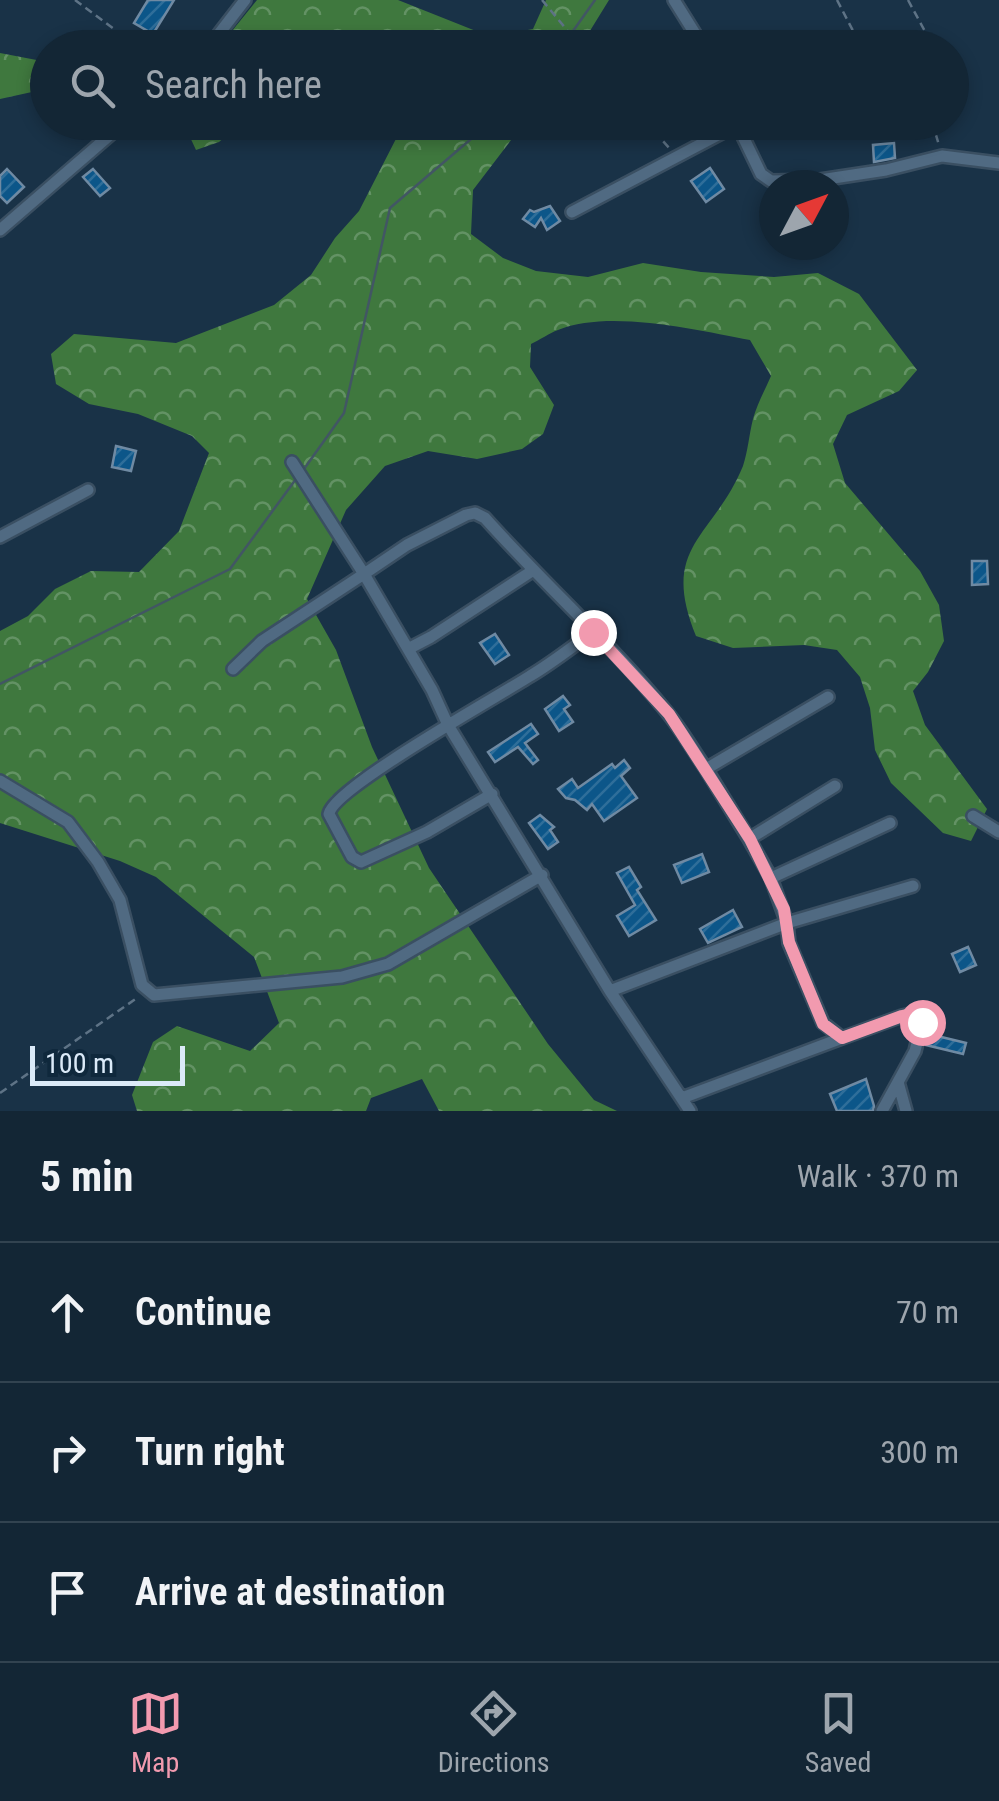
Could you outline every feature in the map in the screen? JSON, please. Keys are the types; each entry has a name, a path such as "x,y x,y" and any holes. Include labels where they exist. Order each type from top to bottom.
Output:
{"street":[{"path":"222,30 245,0"},
{"path":"674,0 693,30"},
{"path":"0,230 104,140"},
{"path":"572,212 709,140"},
{"path":"745,140 761,174 771,181 820,180 942,156 999,163"},
{"path":"292,462 364,574 448,726 610,990 690,1111"},
{"path":"0,537 88,490"},
{"path":"233,669 262,641 407,545 475,513 485,518 669,714 771,878 787,923 789,942 823,1024 842,1038"},
{"path":"408,649 532,571"},
{"path":"492,794 410,840 360,862 352,856 329,814 332,804 448,726 535,674 593,632"},
{"path":"706,769 828,697"},
{"path":"0,781 68,822 98,862 120,900 146,991 154,995 342,977 388,964 542,874"},
{"path":"750,839 835,786"},
{"path":"973,816 999,832"},
{"path":"771,878 890,823"},
{"path":"610,990 787,923 914,886"},
{"path":"682,1098 902,1016 918,1017 923,1030 882,1111"},
{"path":"898,1082 906,1111"}],"path":[{"path":"75,0 115,30"},
{"path":"542,0 567,30"},
{"path":"837,0 853,30"},
{"path":"908,0 924,30"},
{"path":"662,140 678,158"},
{"path":"937,140 942,156"},
{"path":"0,1093 146,991"}],"green space":[{"path":"257,0 398,0 473,30 233,30"},
{"path":"546,0 609,0 590,30 528,30 533,29"},
{"path":"0,53 30,59 30,92 0,99"},
{"path":"191,140 221,140 219,142 196,150"},
{"path":"395,140 511,140 473,190 471,234 503,258 536,271 588,277 643,263 774,277 818,273 859,294 917,370 899,391 847,415 833,444 845,483 920,571 939,605 944,641 913,691 925,725 987,809 971,841 943,833 891,783 875,750 870,708 860,677 837,650 804,645 733,648 696,636 686,606 687,561 743,466 755,413 771,376 750,340 679,327 602,321 558,330 531,344 530,367 554,405 543,434 522,449 477,459 428,451 385,466 346,510 307,599 336,650 372,747 429,868 548,1044 594,1100 617,1111 439,1111 422,1079 371,1098 366,1111 137,1111 132,1095 153,1042 177,1026 250,1051 279,1023 254,957 156,877 120,861 0,823 0,631 28,616 55,589 91,571 139,572 179,531 209,453 192,436 138,414 89,404 56,384 51,354 74,334 176,343 274,305 311,275 359,211"}],"building":[{"path":"148,0 174,0 155,30 134,23"},
{"path":"894,143 895,158 874,162 873,145"},
{"path":"710,168 724,189 706,202 691,181"},
{"path":"7,169 24,187 7,203 0,196 0,176"},
{"path":"93,169 110,188 100,196 83,177"},
{"path":"550,206 560,221 547,230 541,218 535,227 523,219 530,210"},
{"path":"116,446 136,451 131,471 112,467"},
{"path":"972,561 987,561 988,584 972,585"},
{"path":"495,634 509,655 495,664 480,643"},
{"path":"563,696 570,705 564,709 573,722 559,731 545,709"},
{"path":"531,724 538,734 525,743 538,760 533,764 518,747 495,762 488,752"},
{"path":"624,760 630,768 621,776 637,798 604,821 592,804 587,810 558,789 572,779 578,788"},
{"path":"540,815 554,827 550,830 558,842 548,849 529,823"},
{"path":"702,854 709,872 682,883 674,865"},
{"path":"629,867 641,887 637,890 656,920 629,936 617,916 635,905 617,873"},
{"path":"733,910 742,927 708,943 700,929"},
{"path":"968,947 976,965 960,972 952,954"},
{"path":"929,1034 966,1043 963,1054 926,1045"},
{"path":"866,1079 873,1111 837,1111 830,1094"}],"waterway":[{"path":"574,30 595,0"},
{"path":"304,469 344,413 390,208 470,140"},
{"path":"0,684 230,569 296,479"}],"route":[{"path":"593,632 669,714 750,839 784,909 789,942 827,1029 842,1038 911,1014 922,1022"}]}
